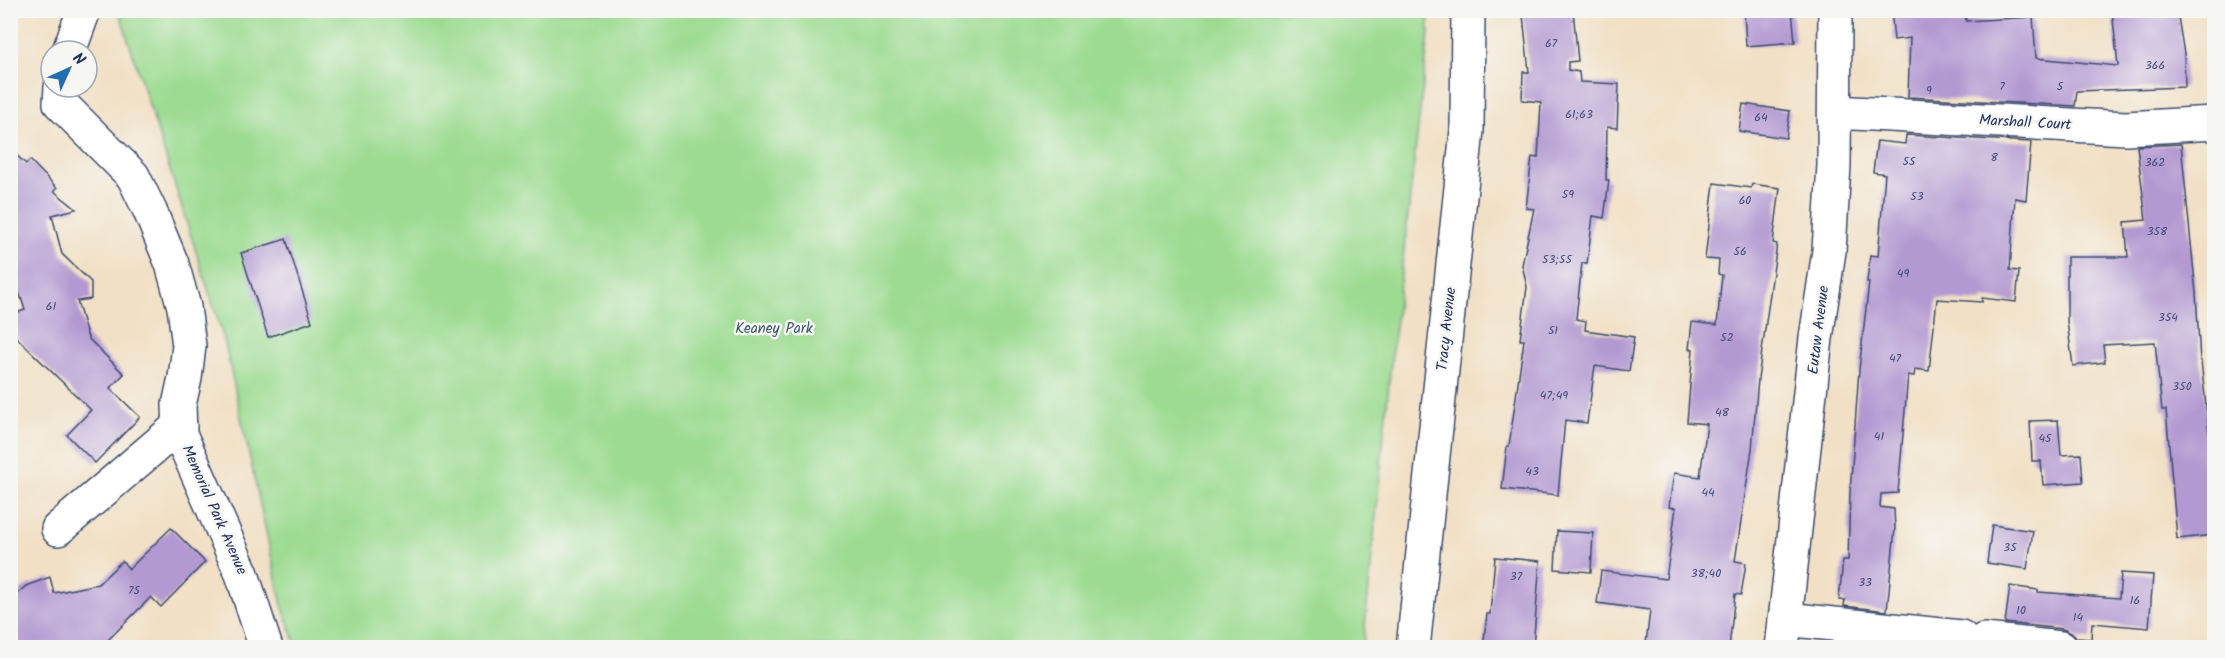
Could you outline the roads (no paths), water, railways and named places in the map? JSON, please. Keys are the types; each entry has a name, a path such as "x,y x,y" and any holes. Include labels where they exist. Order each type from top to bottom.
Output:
{"street":[{"path":"73,39 84,10"},
{"name":"Tracy Avenue","path":"1413,648 1467,130 1468,10"},
{"name":"Eutaw Avenue","path":"1783,633 1816,338 1829,251 1834,165 1835,10"},
{"name":"Memorial Park Avenue","path":"60,99 60,103 133,176 172,264 184,308 189,345 179,405 180,434 242,574 266,648"},
{"name":"Marshall Court","path":"1835,112 2126,128 2214,123"},
{"path":"58,529 180,424"},
{"path":"1783,633 1972,638 2061,648"}],"park label":[{"name":"Keaney Park","path":"774,329"}]}
